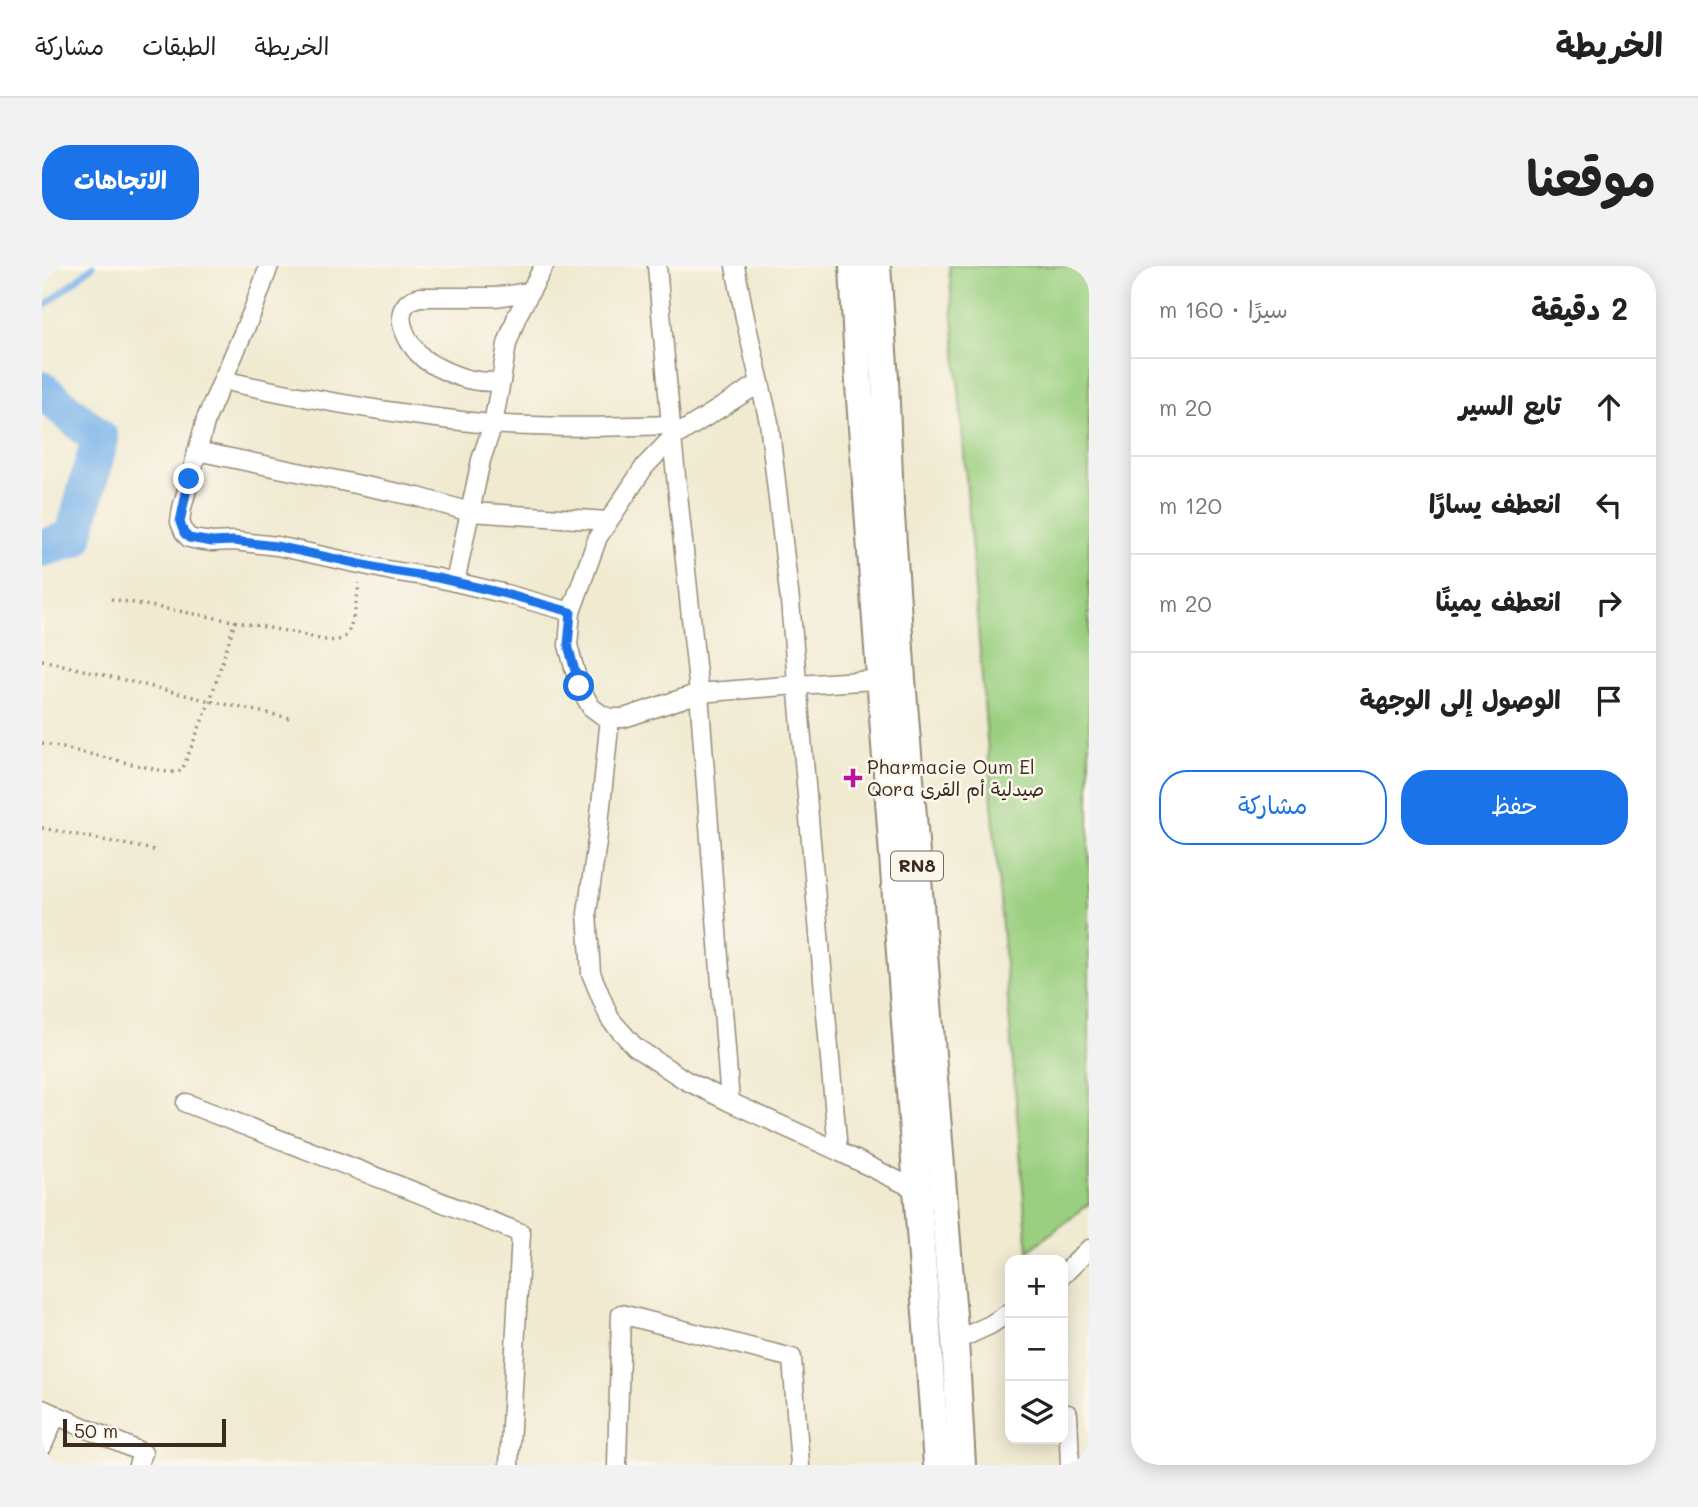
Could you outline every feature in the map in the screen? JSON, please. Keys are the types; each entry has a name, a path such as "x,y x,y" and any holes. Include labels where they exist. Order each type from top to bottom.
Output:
{"main road":[{"name":"RN8","path":"853,266 872,382"},
{"name":"RN8","path":"877,266 872,382 891,680 903,838 943,1204 937,1278 937,1465"},
{"name":"RN8","path":"903,838 918,1190 937,1278 955,1341 962,1465"}],"street":[{"path":"269,266 206,419 180,522 184,533 189,538 276,546 455,582 571,612"},
{"path":"455,582 508,344 517,316 544,266"},
{"path":"657,266 671,432 699,693 730,1102"},
{"path":"735,266 769,422 790,601 838,1151"},
{"path":"501,381 476,382 449,373 425,360 406,337 401,321 403,308 410,299 420,297 495,296 529,292"},
{"path":"223,380 329,403 459,421 671,432"},
{"path":"760,383 671,432 598,537 571,612 568,645 579,686 591,707 602,715 624,718 699,693 891,680"},
{"path":"197,452 418,497 470,512 608,521"},
{"path":"610,718 587,913 591,973 610,1019 635,1047 685,1080 838,1151 943,1204"},
{"path":"186,1103 521,1233 509,1465"},
{"path":"1068,1270 1089,1249"},
{"path":"617,1465 621,1314 792,1358 800,1465"},
{"path":"955,1341 1005,1315"},
{"path":"42,1447 49,1412 143,1453 138,1465"},
{"path":"1068,1414 1070,1465"}],"path":[{"path":"111,599 316,638 343,639 349,632 354,614 361,563"},
{"path":"42,743 158,771 182,770 210,701 235,621"},
{"path":"42,660 294,719"},
{"path":"42,828 153,850"}],"green space":[{"path":"949,266 1089,266 1089,1204 1028,1251"}],"waterway":[{"path":"42,308 93,266"},
{"path":"42,390 100,439 73,539 42,548"}],"place":[{"name":"Pharmacie Oum El Qora صيدلية أم القرى","path":"853,778"}],"route":[{"path":"189,479 180,522 189,538 276,546 338,558 392,571 438,578 571,612 568,645 579,686"}]}
